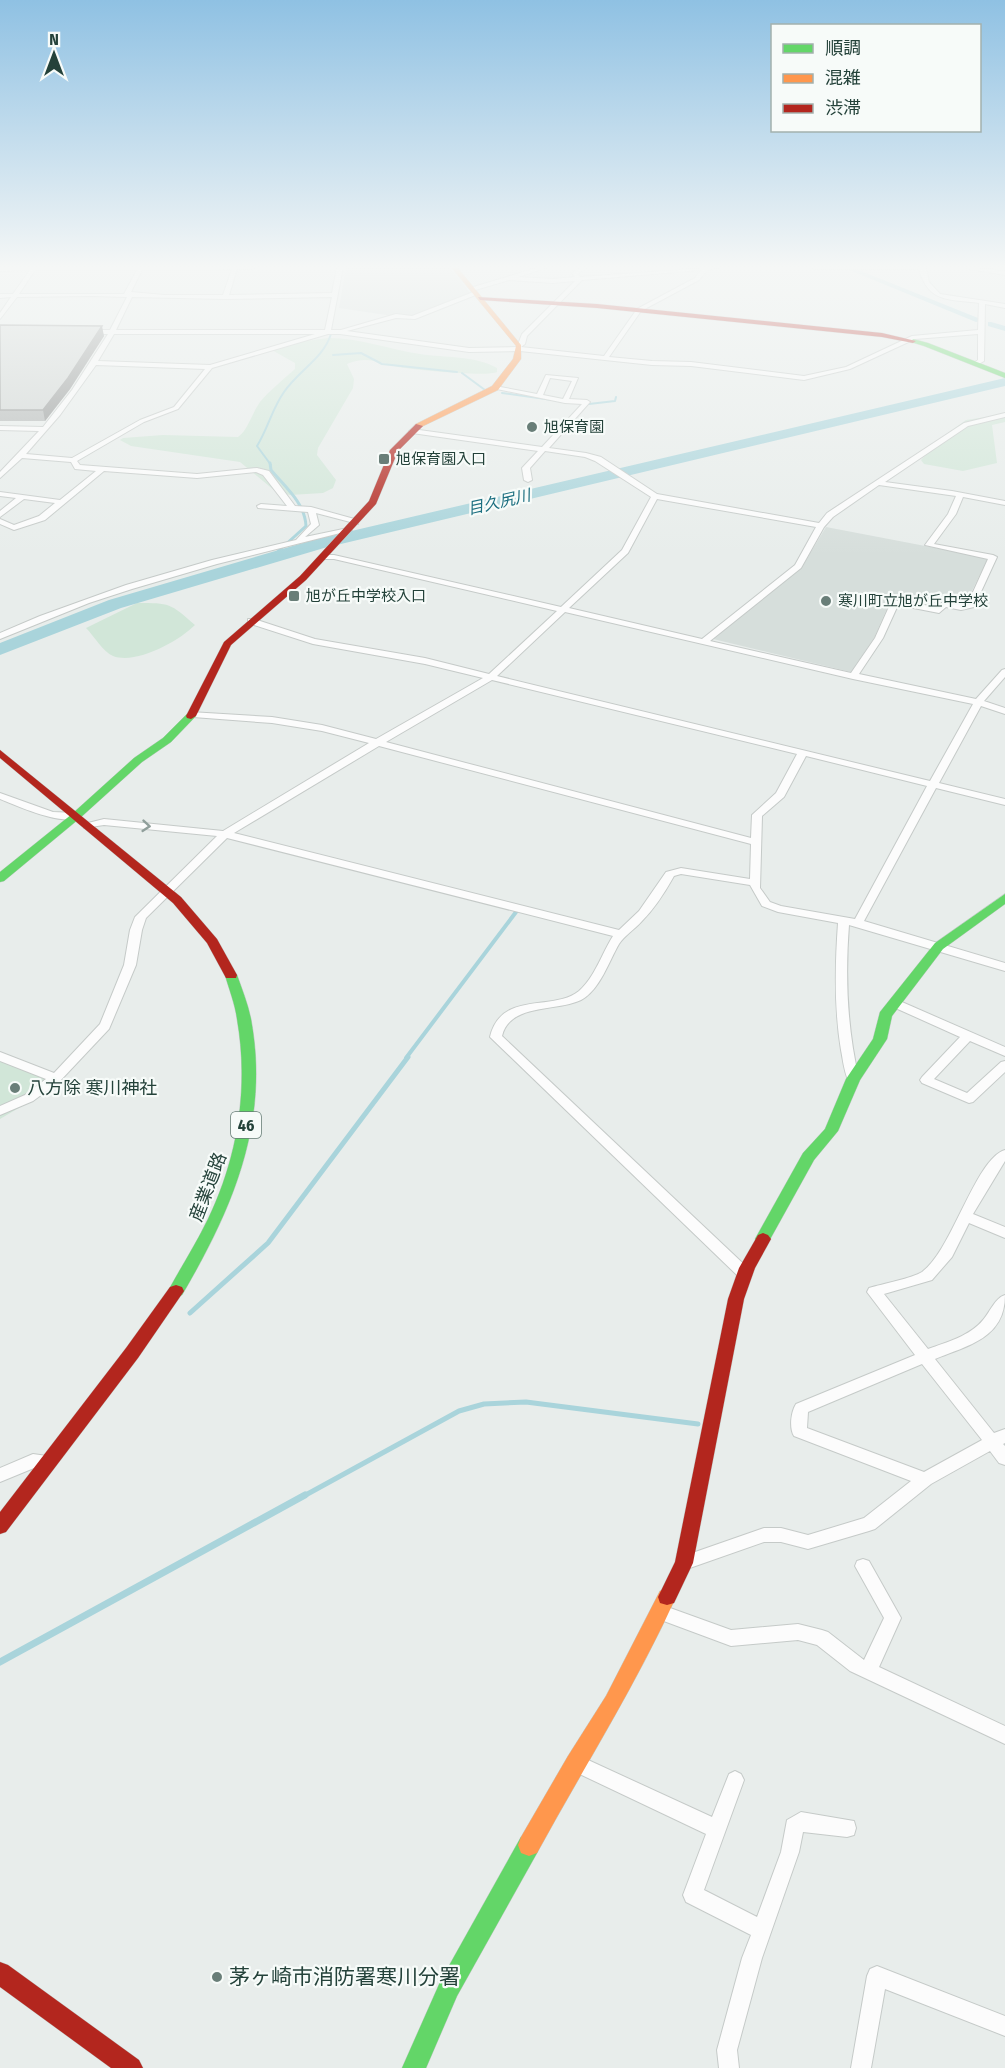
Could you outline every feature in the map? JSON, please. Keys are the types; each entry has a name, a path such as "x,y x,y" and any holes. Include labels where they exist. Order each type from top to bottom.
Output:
{"street":[{"path":"0,476 44,429 95,364"},
{"path":"110,364 210,367 222,364"},
{"path":"0,878 194,714 227,644 303,578 350,528 372,502 380,488 389,458 412,431 434,415 495,388 514,364"},
{"path":"660,364 729,368 804,378 848,368 857,364"},
{"path":"976,364 1005,376"},
{"path":"21,456 73,460 142,421 177,408 210,367"},
{"path":"539,396 548,376 576,379 566,400"},
{"path":"495,388 587,402 526,468 528,480"},
{"path":"704,641 798,566 830,515 966,424 1005,415"},
{"path":"0,428 44,429"},
{"path":"412,431 586,455 655,496 821,526"},
{"path":"73,460 78,467 197,476 261,470 266,473 292,507"},
{"path":"0,520 14,528 42,518 102,469"},
{"path":"877,483 1005,503"},
{"path":"0,494 62,502"},
{"path":"853,676 879,638 895,602 939,610 944,604 961,607 971,605 993,557 929,545 952,514 960,495"},
{"path":"0,1111 28,1098 56,1078 105,1026 130,965 136,930 141,916 225,834 492,676 625,551 655,496"},
{"path":"0,515 22,497"},
{"path":"261,506 311,509 350,528"},
{"path":"296,542 315,525 311,509"},
{"path":"0,636 125,586 187,568 350,528"},
{"path":"326,555 853,676 978,702 1005,711"},
{"path":"251,621 324,644 407,657 492,676 1005,802"},
{"path":"858,923 978,702 1000,683 1005,672"},
{"path":"194,714 272,720 322,728 756,842"},
{"name":"産業道路","path":"0,753 168,889 207,933 224,961 244,1013 249,1041 251,1080 242,1149 228,1195 185,1280 155,1324 0,1526"},
{"path":"803,753 780,795 757,815 755,888 766,903 778,909 858,923 1005,967"},
{"path":"0,796 52,815 76,816"},
{"path":"88,826 104,822 225,834 620,934"},
{"path":"745,1274 496,1036 496,1031 506,1017 518,1010 578,997 587,990 620,934 630,929 651,905 670,874 681,871 755,883"},
{"path":"414,2068 449,1988 575,1763 613,1703 684,1563 736,1299 745,1274 808,1157 831,1131 853,1079 880,1039 885,1015 939,946 1005,898"},
{"path":"844,921 840,968 840,1007 844,1044 853,1079"},
{"path":"895,1003 1005,1052"},
{"path":"968,1036 926,1080 969,1099 1005,1065"},
{"path":"0,1056 56,1078"},
{"path":"1005,1155 999,1159 965,1216 947,1253 927,1276 874,1292 925,1358 998,1438 1005,1458"},
{"path":"965,1216 1005,1233"},
{"path":"925,1479 799,1432 801,1408 978,1335 988,1325 1005,1300"},
{"path":"684,1563 764,1535 781,1535 808,1542 869,1524 925,1479 998,1438"},
{"path":"0,1475 33,1461 48,1462"},
{"path":"864,1566 893,1618 868,1671"},
{"path":"659,1612 731,1638 798,1632 822,1638 836,1652 868,1671 1005,1735"},
{"path":"575,1763 717,1829"},
{"path":"735,1780 693,1895 762,1930"},
{"path":"729,2068 727,2050 762,1930 790,1852 794,1827 801,1821 847,1828"},
{"path":"0,1973 131,2068"},
{"path":"861,2068 877,1976 1005,2026"}],"shaded area":[{"name":"寒川町立旭が丘中学校","path":"826,527 988,558 966,603 960,605 941,602 936,607 891,599 874,638 851,672 713,639 802,567"}],"green space":[{"path":"295,364 348,364 354,379 353,388 318,448 317,455 336,480 333,488 323,493 290,495 275,491 240,462 131,446 120,440 163,435 238,437 245,430 260,402 295,369"},
{"path":"386,364 487,364 497,368 497,372 481,374 405,368"},
{"path":"1005,414 1005,422 992,425 997,463 963,471 924,464 921,460 945,435 966,420"},
{"path":"137,603 169,606 195,625 179,638 157,650 122,658 109,654 86,628"},
{"name":"八方除 寒川神社","path":"0,1060 48,1080 34,1099 0,1119"}],"building":[{"path":"0,364 77,364 43,410 0,410"}],"waterway":[{"path":"270,464 257,446 284,392 311,364"},
{"path":"381,364 457,372"},
{"path":"462,373 485,390"},
{"name":"目久尻川","path":"0,649 115,604 319,544 1005,382"},
{"path":"502,393 567,402"},
{"path":"589,404 615,401 616,397"},
{"path":"270,464 271,470 298,503 306,526 272,557"},
{"path":"406,1058 516,912"},
{"path":"190,1313 268,1243 408,1057"},
{"path":"302,1497 459,1411 484,1404 526,1402 698,1424"},
{"path":"0,1662 305,1495"}],"traffic: fast":[{"path":"974,364 1005,376"},
{"path":"0,878 76,816 138,760 167,740 191,716"},
{"path":"763,1239 808,1157 831,1131 853,1079 880,1039 885,1015 939,946 1005,898"},
{"path":"176,1291 217,1217 232,1179 243,1139 249,1099 250,1058 244,1017 231,975"},
{"path":"414,2068 449,1988 529,1845"}],"traffic: slow":[{"path":"419,426 495,388 514,364"},
{"path":"529,1845 575,1763 613,1703 667,1597"}],"traffic: jam":[{"path":"191,716 227,644 303,578 373,502 394,450 419,426"},
{"path":"0,753 177,900 213,942 231,975"},
{"path":"667,1597 684,1563 736,1299 747,1268 763,1239"},
{"path":"0,1526 132,1353 176,1291"},
{"path":"0,1973 131,2068"}],"place":[{"name":"旭保育園","path":"532,427"},
{"name":"旭保育園入口","path":"384,459"},
{"name":"旭が丘中学校入口","path":"294,596"},
{"name":"寒川町立旭が丘中学校","path":"826,601"},
{"name":"八方除 寒川神社","path":"15,1088"},
{"name":"茅ヶ崎市消防署寒川分署","path":"217,1977"}]}
